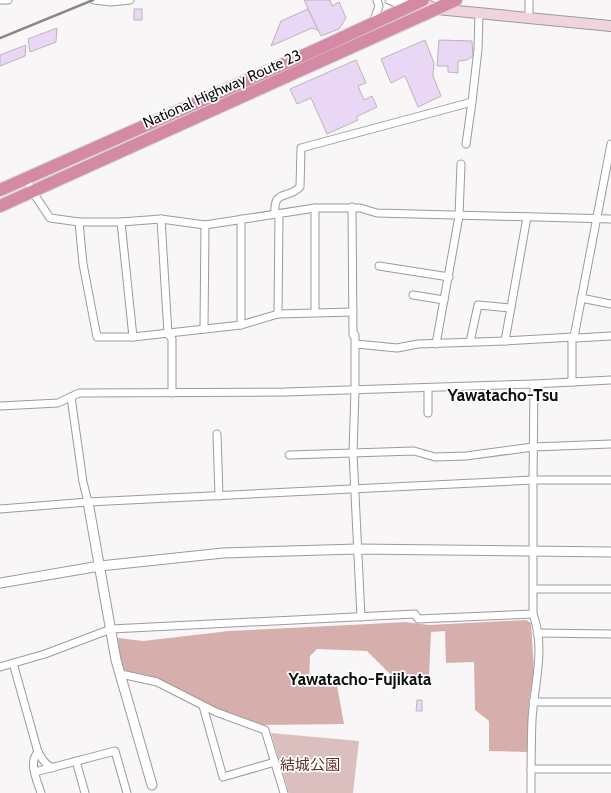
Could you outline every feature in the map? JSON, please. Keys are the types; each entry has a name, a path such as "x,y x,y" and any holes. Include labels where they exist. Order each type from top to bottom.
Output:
{"highway":[{"name":"National Highway Route 23","path":"0,206 456,0"},
{"name":"National Highway Route 23","path":"0,190 373,23 418,1"}],"main road":[{"path":"418,1 437,9 611,26"}],"street":[{"path":"0,0 8,0"},
{"path":"94,0 111,2 130,0"},
{"path":"373,23 379,6 377,0"},
{"path":"389,0 396,3 418,1 418,18"},
{"path":"529,0 529,18"},
{"path":"466,144 478,49 479,14"},
{"path":"278,314 277,214 274,205 276,200 300,187 301,148 472,102"},
{"path":"572,382 573,337 611,144"},
{"path":"436,344 459,216 461,164"},
{"path":"26,178 32,191 50,218 79,222 121,222 162,219 205,225 315,208 352,207 377,213 611,219"},
{"path":"352,207 353,312 356,344 356,390 353,453 361,617"},
{"path":"315,208 315,312"},
{"path":"505,341 527,217"},
{"path":"162,219 168,334 172,339 172,393"},
{"path":"241,219 241,325"},
{"path":"79,222 83,264 97,337 133,337 241,325 278,314 353,312"},
{"path":"121,222 133,337"},
{"path":"204,329 205,225"},
{"path":"378,266 449,277"},
{"path":"413,295 444,300"},
{"path":"581,298 611,304"},
{"path":"470,342 478,305 511,308"},
{"path":"356,344 397,348 418,344 611,336"},
{"path":"0,406 58,403 79,393 356,390 611,380"},
{"path":"531,793 533,702 538,676 539,659 536,622 533,614 534,384"},
{"path":"428,388 428,413"},
{"path":"71,397 82,476 100,566 116,660 153,789"},
{"path":"217,434 219,496"},
{"path":"290,455 414,450 436,457 466,456 533,447 611,444"},
{"path":"0,509 88,502 533,480 611,480"},
{"path":"0,583 100,566 223,553 357,549 611,552"},
{"path":"534,589 611,589"},
{"path":"0,667 45,654 111,629 415,614 418,619 533,614"},
{"path":"537,633 611,634"},
{"path":"13,663 38,752 42,760 52,768"},
{"path":"121,674 157,682 216,712 265,730 284,793"},
{"path":"533,702 611,702"},
{"path":"203,706 223,777 275,762"},
{"path":"35,772 115,751 127,793"},
{"path":"38,752 33,765 41,793"},
{"path":"76,761 85,793"},
{"path":"531,769 611,769"}],"green space":[{"name":"結城公園","path":"271,733 359,741 353,793 289,793"}],"shaded area":[{"path":"526,620 531,623 534,671 529,700 527,752 489,751 489,721 475,710 474,662 446,663 445,631 431,632 429,676 390,674 367,651 317,649 310,656 309,681 336,680 344,724 262,725 218,709 158,678 123,670 120,659 118,638 143,641 229,631 405,622 429,625"}],"building":[{"path":"304,0 330,0 332,6 339,2 346,18 339,29 321,36"},
{"path":"134,9 142,9 142,20 134,20"},
{"path":"308,9 318,30 312,28 271,46 281,21"},
{"path":"57,28 56,42 30,52 28,39"},
{"path":"425,40 434,63 433,76 441,96 418,107 405,76 391,83 381,59"},
{"path":"439,40 472,41 473,56 467,60 458,61 458,73 448,72 448,66 437,66"},
{"path":"26,45 25,56 0,66 0,55"},
{"path":"356,60 366,83 358,86 364,100 372,96 377,107 356,117 358,120 327,134 311,98 297,104 290,89"},
{"path":"417,700 422,700 422,711 416,711"}],"railway":[{"path":"0,38 93,0"}],"district":[{"name":"Yawatacho-Tsu","path":"503,395"},
{"name":"Yawatacho-Fujikata","path":"360,679"}]}
